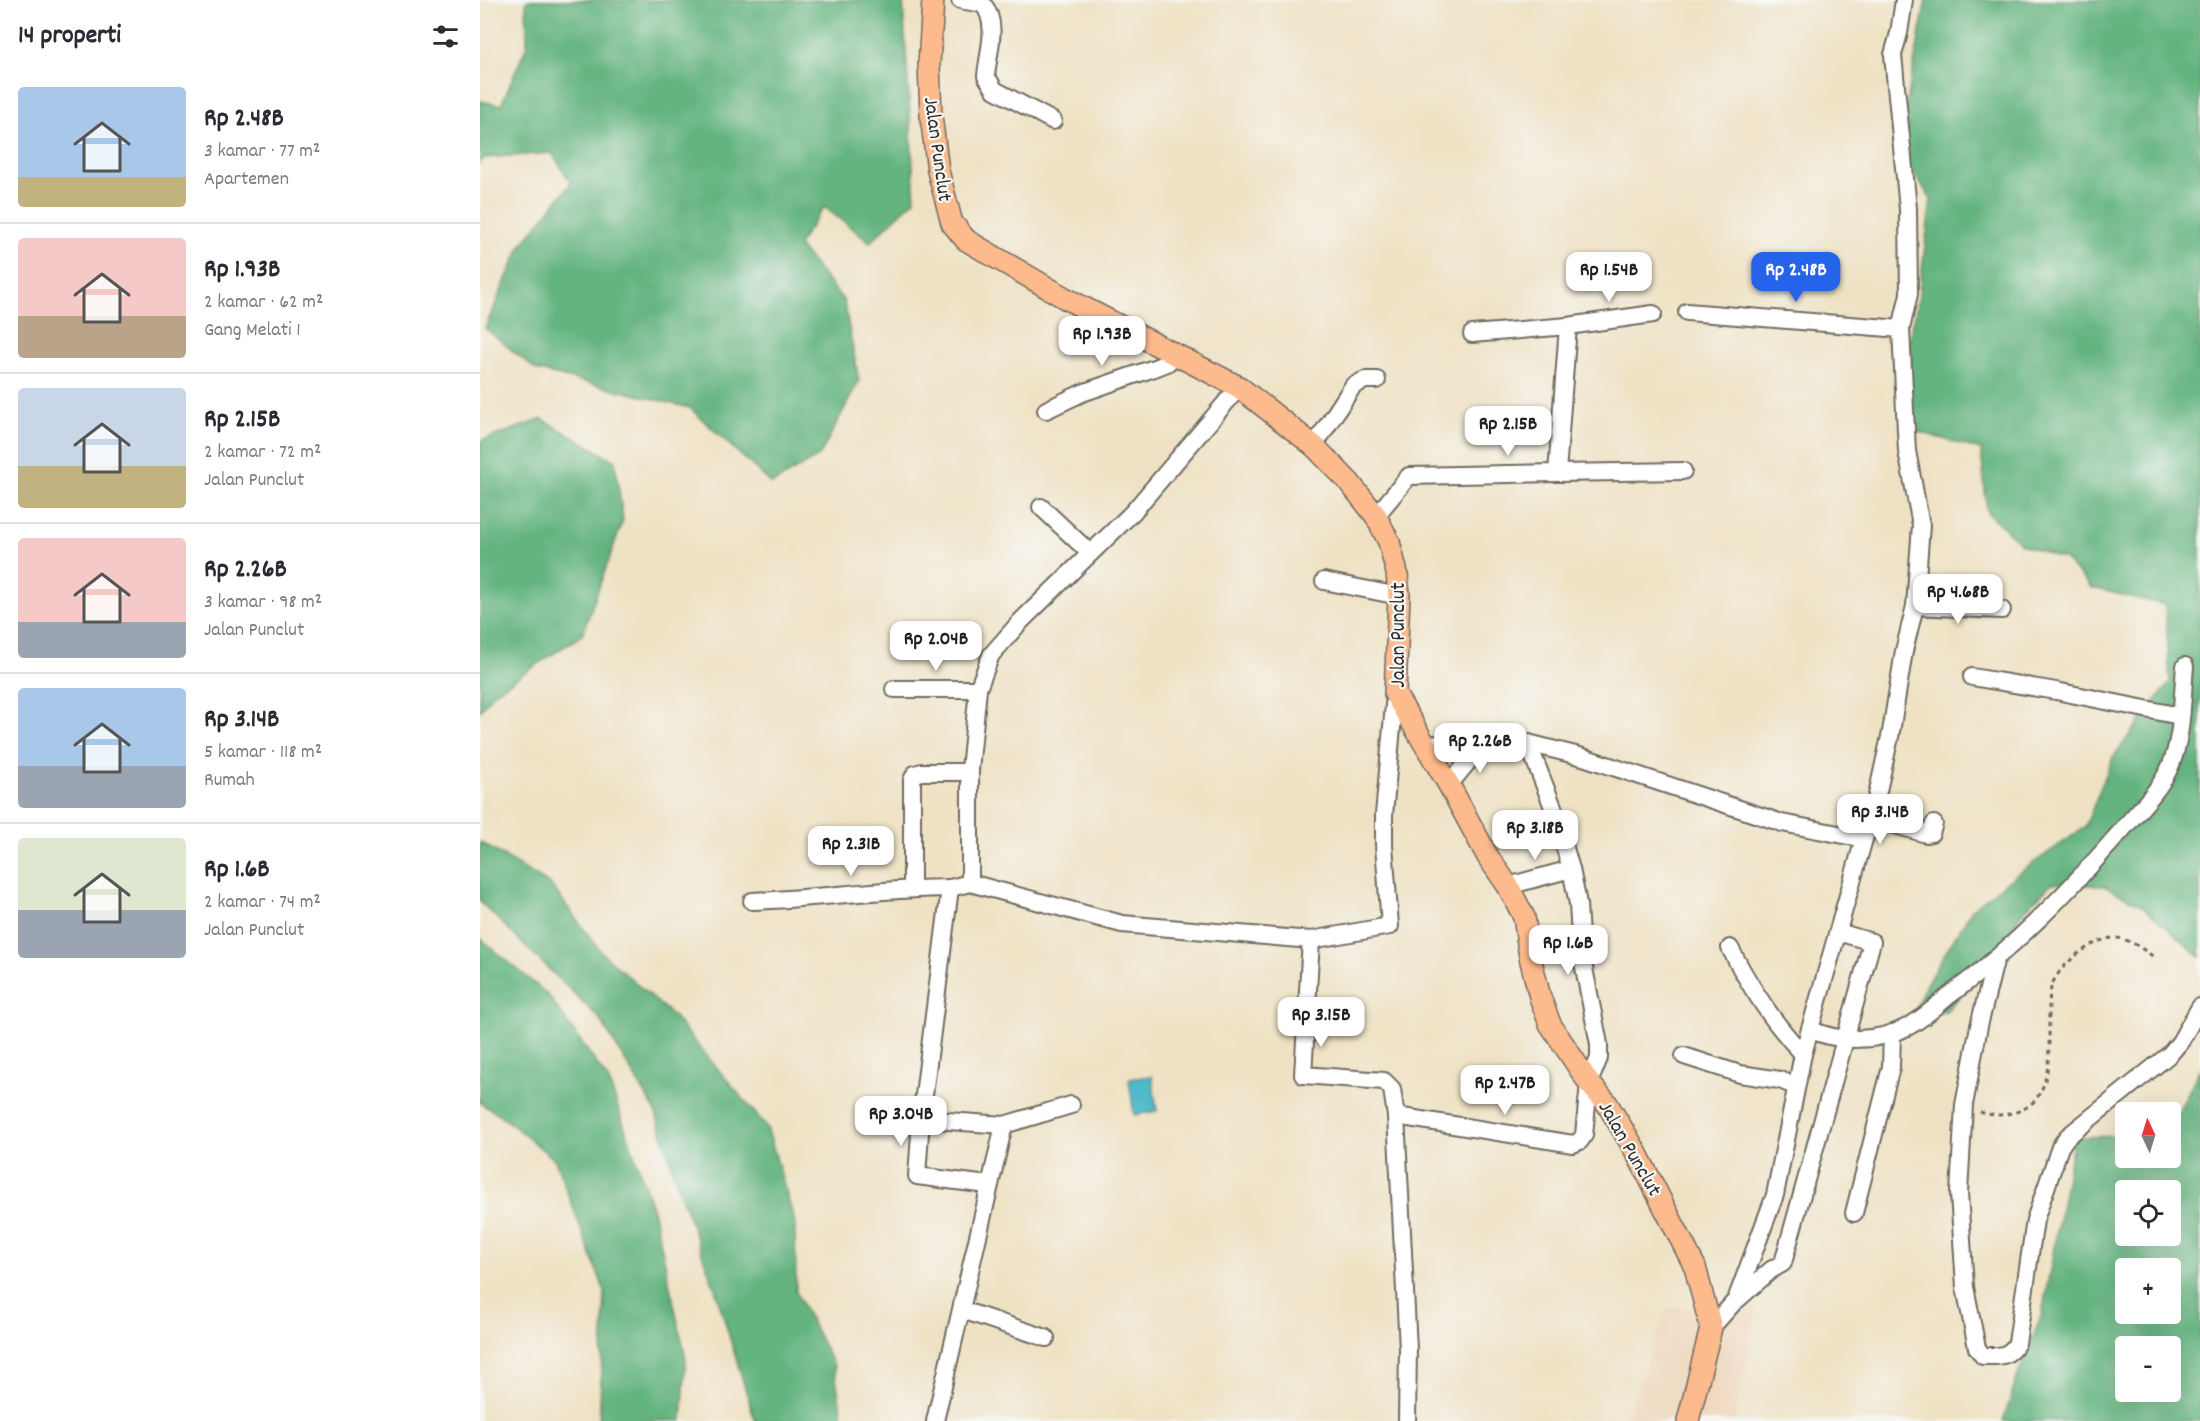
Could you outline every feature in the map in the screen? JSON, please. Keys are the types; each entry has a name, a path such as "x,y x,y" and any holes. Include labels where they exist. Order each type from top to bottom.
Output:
{"main road":[{"name":"Jalan Punclut","path":"933,0 929,64 931,115 938,171 952,223 966,240 1055,292 1239,387 1314,446 1349,482 1376,516 1389,542 1397,573 1399,596 1395,694 1524,917 1530,957 1540,997 1550,1024 1589,1083 1606,1102 1635,1150 1695,1267 1711,1328 1688,1421"}],"street":[{"path":"960,0 983,4 990,13 992,28 986,76 996,90 1053,121"},
{"path":"1736,1300 1775,1195 1803,1054 1863,839 1872,818 1891,732 1904,651 1915,606 1921,525 1907,451 1901,329 1909,294 1908,219 1893,56 1904,0"},
{"path":"1687,312 1901,329"},
{"path":"1472,334 1568,326 1653,314"},
{"path":"1557,473 1568,326"},
{"path":"1046,410 1082,393 1167,363 1178,354"},
{"path":"1314,446 1353,386 1365,380 1377,380"},
{"path":"970,883 970,770 978,690 991,655 1020,622 1133,512 1239,387"},
{"path":"1376,516 1409,477 1683,471"},
{"path":"1041,507 1090,553"},
{"path":"1324,580 1399,596"},
{"path":"1915,606 2002,610"},
{"path":"1810,1029 1844,1039 1892,1033 1908,1027 1995,961 2076,883 2158,789 2169,769 2176,749 2185,666"},
{"path":"1972,677 2056,690 2180,716"},
{"path":"894,689 978,690"},
{"path":"752,901 950,888 970,883 1122,924 1311,940 1390,926 1384,815 1395,694"},
{"path":"1425,745 1485,741 1528,743 1583,757 1782,823 1863,839"},
{"path":"1449,785 1485,741"},
{"path":"1396,1116 1573,1144 1581,1141 1584,1135 1589,1083 1599,1059 1599,1044 1581,953 1578,904 1571,869 1552,807 1528,743"},
{"path":"912,889 912,780 915,774 922,772 970,770"},
{"path":"1872,818 1926,834 1931,833 1934,824"},
{"path":"1508,886 1571,869"},
{"path":"950,888 921,1119 917,1176 988,1185"},
{"path":"1711,1328 1736,1300 1771,1270 1783,1263 1872,942 1838,932"},
{"path":"1311,940 1303,1075 1384,1081 1392,1089 1396,1116 1408,1349 1407,1421"},
{"path":"1730,948 1746,980 1777,1026 1803,1054"},
{"path":"1995,961 1979,1026 1964,1105 1959,1193 1965,1287 1977,1348 1983,1356 1999,1356 2011,1352 2017,1344 2035,1220 2060,1147 2067,1137 2170,1053 2180,1042 2200,1007"},
{"path":"1854,1213 1890,1066 1892,1033"},
{"path":"1684,1056 1740,1074 1780,1080 1796,1086"},
{"path":"921,1119 1004,1125 1071,1105"},
{"path":"934,1421 1004,1125"},
{"path":"962,1310 1046,1338"}],"path":[{"path":"1964,1105 1986,1114 2007,1115 2024,1110 2036,1100 2043,1088 2049,1059 2051,987 2056,976 2076,955 2092,944 2113,938 2129,941 2154,957"}],"shaded area":[{"path":"1758,1303 1735,1421 1625,1421 1667,1308"}],"green space":[{"path":"526,0 903,0 915,200 870,242 824,207 798,245 844,301 859,381 820,455 772,484 690,408 536,370 485,328 520,247 571,183 552,153 483,158 480,163 480,101 501,105 527,45"},
{"path":"1926,0 2200,0 2200,957 2141,905 2104,886 2052,883 2020,915 1986,970 1946,1011 1911,1018 1926,984 1973,908 2085,827 2113,757 2170,682 2165,605 2092,588 2064,559 2021,544 1987,512 1981,450 1912,430 1900,377 1918,301 1931,199 1898,150"},
{"path":"542,419 615,461 623,520 582,635 492,694 480,711 480,441"},
{"path":"480,842 551,885 602,953 674,1017 767,1127 795,1222 796,1292 834,1366 843,1421 755,1421 716,1292 678,1188 655,1110 599,1018 480,902"},
{"path":"480,938 547,994 609,1081 654,1213 686,1359 682,1421 599,1421 605,1292 555,1160 500,1115 480,1103"},
{"path":"2200,1068 2200,1421 2003,1421 2042,1314 2074,1137 2115,1136 2115,1168 2181,1168 2181,1107"}],"water":[{"path":"1152,1076 1157,1111 1134,1115 1129,1079"}]}
